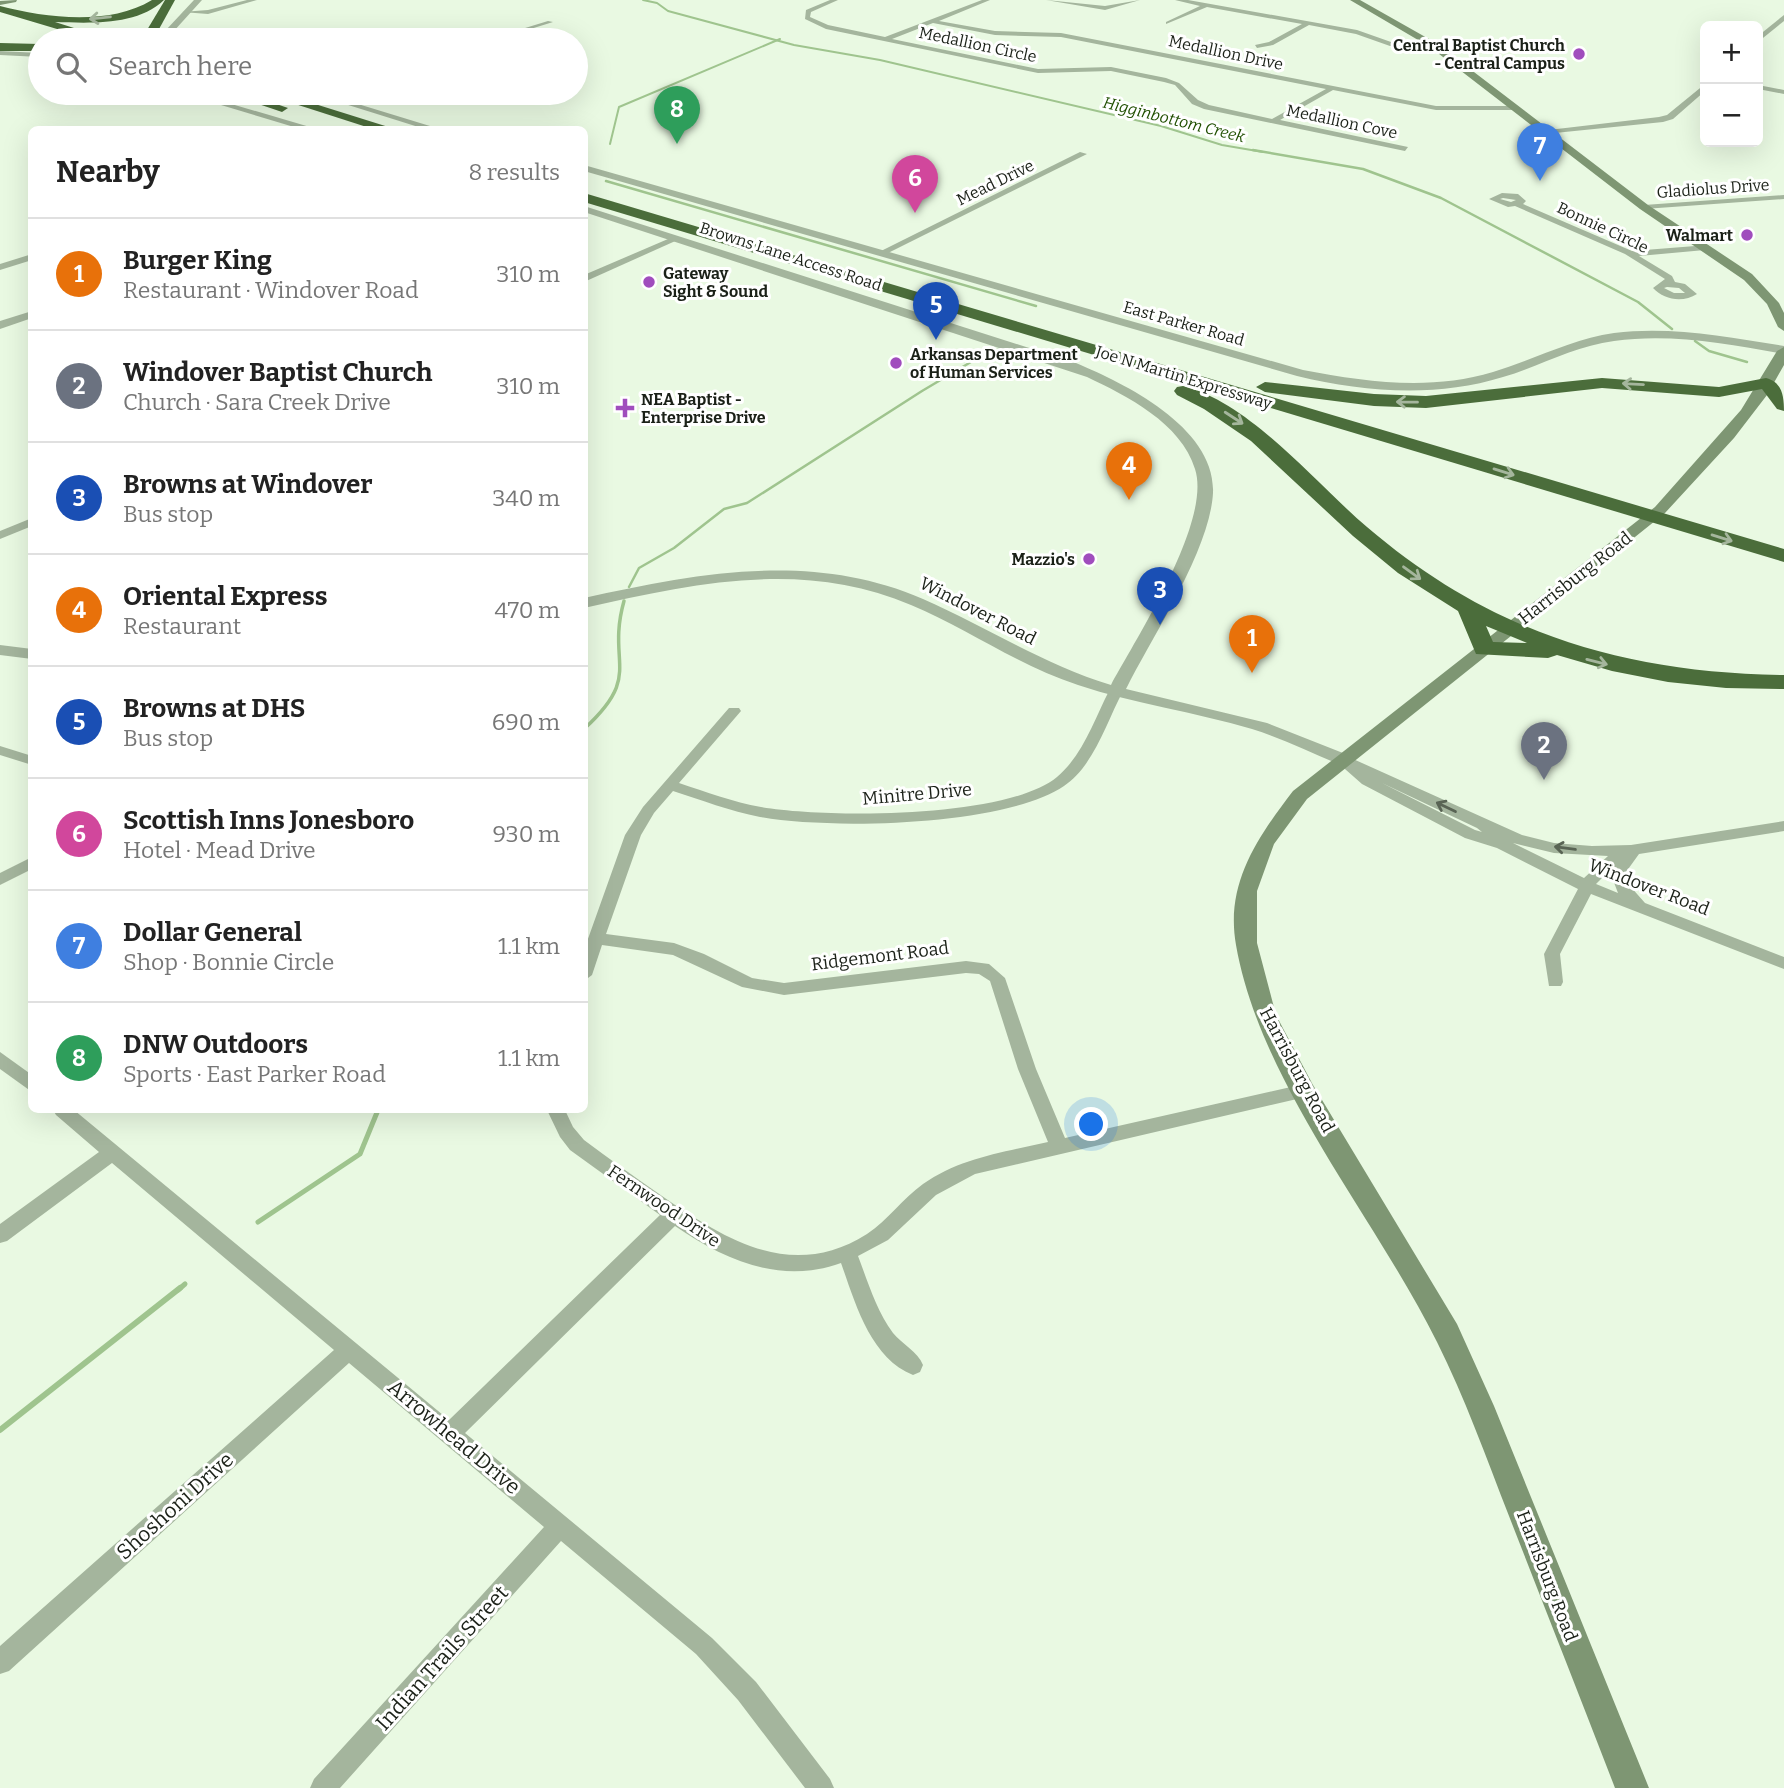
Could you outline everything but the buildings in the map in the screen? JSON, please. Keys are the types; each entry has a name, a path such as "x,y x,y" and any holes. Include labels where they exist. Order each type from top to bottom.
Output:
{"highway":[{"path":"0,12 72,20 100,18 141,10 159,0"},
{"path":"152,28 170,0"},
{"path":"0,12 50,28"},
{"path":"19,15 64,28"},
{"path":"20,35 28,37"},
{"path":"0,47 28,42"},
{"path":"280,105 360,125"},
{"path":"302,105 360,125"},
{"path":"314,105 360,125"},
{"name":"Joe N Martin Expressway","path":"588,187 1784,539"},
{"name":"Joe N Martin Expressway","path":"588,198 1784,556"},
{"path":"1063,341 1178,388 1229,414 1279,452 1385,553 1431,587 1469,610 1568,653"},
{"path":"1265,387 1374,400 1426,402 1602,383 1731,392 1766,383 1784,405"},
{"path":"1701,391 1784,413"},
{"path":"1469,610 1484,649 1568,653 1679,678 1726,682 1784,682"}],"main road":[{"path":"0,3 13,0"},
{"path":"1354,0 1433,46 1644,207 1762,290 1773,303 1784,327"},
{"name":"Harrisburg Road","path":"1632,1788 1504,1464 1447,1333 1304,1091 1265,1015 1246,943 1247,891 1256,861 1276,825 1300,795 1342,759 1630,536 1688,480 1750,406 1784,351"}],"street":[{"path":"172,28 198,0"},
{"path":"185,12 208,12 254,0"},
{"name":"Medallion Circle","path":"835,0 807,11 807,18 814,24 1038,71 1111,69 1166,80 1181,86 1200,104 1273,121"},
{"path":"886,39 987,0"},
{"path":"1049,0 1109,8 1137,0"},
{"path":"1178,0 1361,32 1390,44 1433,46"},
{"path":"1168,23 1206,5"},
{"name":"Medallion Drive","path":"932,21 995,33 1061,35 1451,110 1515,108"},
{"path":"1763,36 1782,21"},
{"path":"530,28 550,22"},
{"path":"1257,46 1271,44 1309,23"},
{"path":"0,52 28,54"},
{"path":"1273,121 1332,88"},
{"path":"1763,88 1784,92"},
{"path":"1545,131 1660,120 1670,117 1700,91"},
{"path":"227,105 302,126"},
{"path":"355,105 426,126"},
{"name":"Medallion Cove","path":"1273,121 1405,149"},
{"name":"Mead Drive","path":"881,253 1083,154"},
{"name":"East Parker Road","path":"588,169 1301,373 1357,383 1426,387 1470,382 1498,375 1566,348 1612,337 1679,335 1784,351"},
{"name":"Gladiolus Drive","path":"1644,207 1784,197"},
{"name":"Bonnie Circle","path":"1517,204 1629,254 1669,278 1671,284"},
{"name":"Browns Lane Access Road","path":"588,210 1072,366 1131,393 1171,424 1195,454 1204,472 1205,503 1185,555 1116,691"},
{"path":"588,277 678,238"},
{"path":"1629,254 1710,251"},
{"path":"1640,260 1710,251"},
{"path":"0,267 28,258"},
{"path":"0,325 28,315"},
{"path":"0,535 28,523"},
{"name":"Windover Road","path":"588,602 694,579 737,573 775,572 833,577 885,590 916,602 1019,656 1116,691 1249,723 1378,773 1482,824 1502,844"},
{"path":"0,650 28,654"},
{"name":"Minitre Drive","path":"669,785 761,812 806,818 897,816 1016,803 1040,794 1072,771 1116,691"},
{"path":"588,963 633,835 648,810 734,711"},
{"path":"0,750 28,760"},
{"name":"Windover Road","path":"1342,759 1367,781 1470,834 1502,844 1588,887 1784,963"},
{"path":"1482,824 1500,834 1564,849 1634,850 1784,826"},
{"path":"1555,982 1552,954 1588,887 1608,862 1634,850"},
{"path":"1634,850 1618,872 1623,888 1639,906"},
{"path":"0,880 28,864"},
{"name":"Ridgemont Road","path":"596,939 680,951 699,958 729,977 765,988 784,989 966,967 984,968 997,978 1027,1069 1059,1146"},
{"path":"0,1059 28,1082"},
{"name":"Fernwood Drive","path":"557,1113 566,1132 577,1145 715,1243 747,1258 793,1264 823,1261 878,1236 923,1194 970,1167 1304,1091"},
{"name":"Arrowhead Drive","path":"66,1113 704,1646 747,1692 821,1788"},
{"path":"0,1235 113,1152"},
{"path":"449,1434 674,1214"},
{"path":"847,1252 879,1334 890,1348 913,1365"},
{"name":"Shoshoni Drive","path":"0,1662 350,1349"},
{"name":"Indian Trails Street","path":"323,1788 560,1526"}],"waterway":[{"name":"Higginbottom Creek","path":"643,0 657,3 668,11 777,40"},
{"path":"610,144 619,107 777,40"},
{"name":"Higginbottom Creek","path":"777,40 880,60 1161,126 1222,145 1263,152"},
{"name":"Higginbottom Creek","path":"1253,150 1363,169 1441,198 1638,302 1672,329"},
{"path":"606,181 1036,306"},
{"name":"Higginbottom Creek","path":"1695,341 1709,351 1747,362"},
{"path":"629,587 639,568 674,548 724,509 747,503 922,391 981,356 1000,349"},
{"path":"588,725 613,695 618,681 620,623 624,601"},
{"path":"258,1222 360,1154 377,1113"},
{"path":"178,1290 185,1284"},
{"path":"0,1430 180,1288"}],"place":[{"name":"Central Baptist Church - Central Campus","path":"1579,54"},
{"name":"DNW Outdoors","path":"677,144"},
{"name":"Dollar General","path":"1540,181"},
{"name":"Scottish Inns Jonesboro","path":"915,213"},
{"name":"Walmart","path":"1747,235"},
{"name":"Gateway Sight & Sound","path":"649,282"},
{"name":"Browns at DHS","path":"936,340"},
{"name":"Arkansas Department of Human Services","path":"896,363"},
{"name":"NEA Baptist - Enterprise Drive","path":"625,408"},
{"name":"Oriental Express","path":"1129,500"},
{"name":"Mazzio's","path":"1089,559"},
{"name":"Browns at Windover","path":"1160,625"},
{"name":"Burger King","path":"1252,673"},
{"name":"Windover Baptist Church","path":"1544,780"}]}
